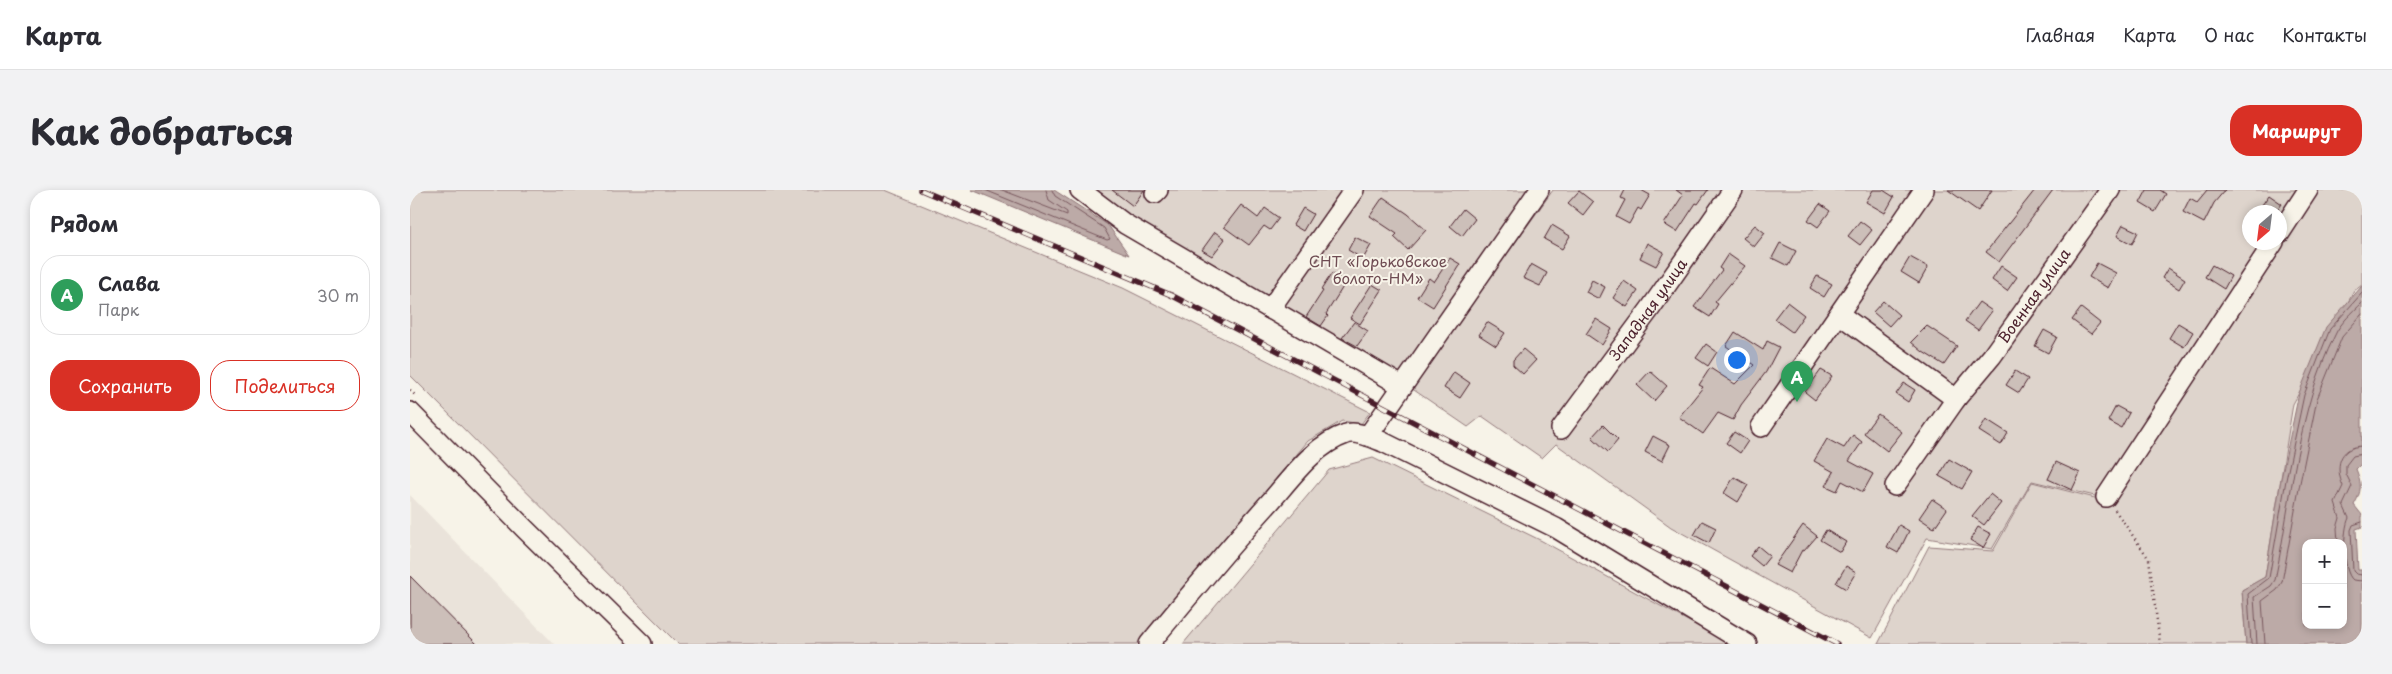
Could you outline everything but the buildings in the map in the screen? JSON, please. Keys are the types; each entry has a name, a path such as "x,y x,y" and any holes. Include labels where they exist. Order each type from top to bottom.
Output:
{"street":[{"path":"1080,190 1125,224 1402,386"},
{"path":"1270,309 1354,190"},
{"path":"1368,436 1539,190"},
{"name":"Западная улица","path":"1561,429 1650,309 1733,190"},
{"path":"1761,427 1924,190"},
{"name":"Военная улица","path":"1895,486 1956,399 1992,356 2110,190"},
{"path":"2287,223 2308,190"},
{"path":"2106,497 2269,250"},
{"path":"1839,314 1956,399"},
{"path":"410,412 642,644"},
{"path":"1149,644 1221,556 1307,461 1325,444 1348,433 1368,436 1556,528 1747,644"}],"path":[{"path":"2106,497 2149,559 2160,644"}],"shaded area":[{"path":"410,495 554,644 410,644"}],"green space":[{"path":"410,190 885,190 1123,288 1370,412 1361,424 1342,421 1308,441 1137,644 678,644 410,375"},
{"name":"СНТ «Горьковское болото-НМ»","path":"1090,190 1536,190 1403,378 1154,239"},
{"path":"1553,190 2307,190 2287,222 2287,205 2242,205 2242,250 2268,250 2099,497 2032,481 1992,549 1927,538 1872,638 1671,527 1556,444 1542,458 1482,416 1468,427 1411,388"},
{"path":"2310,190 2362,190 2362,285 2354,291 2293,404 2265,577 2242,590 2246,644 1878,644 1929,546 1993,551 2032,482 2095,498 2105,504 2271,250 2287,250 2287,225"},
{"path":"1373,458 1542,541 1730,644 1183,644 1329,470"}],"water":[{"path":"972,190 1054,190 1108,225 1129,255"},
{"path":"2362,286 2362,463 2356,469 2360,487 2359,496 2354,505 2362,515 2362,527 2356,529 2358,570 2362,570 2362,644 2246,644 2242,590 2265,577 2281,479 2299,393 2326,327"}],"railway":[{"path":"921,190 1171,295 1837,644"}],"place":[{"name":"Слава","path":"1797,402"}]}
